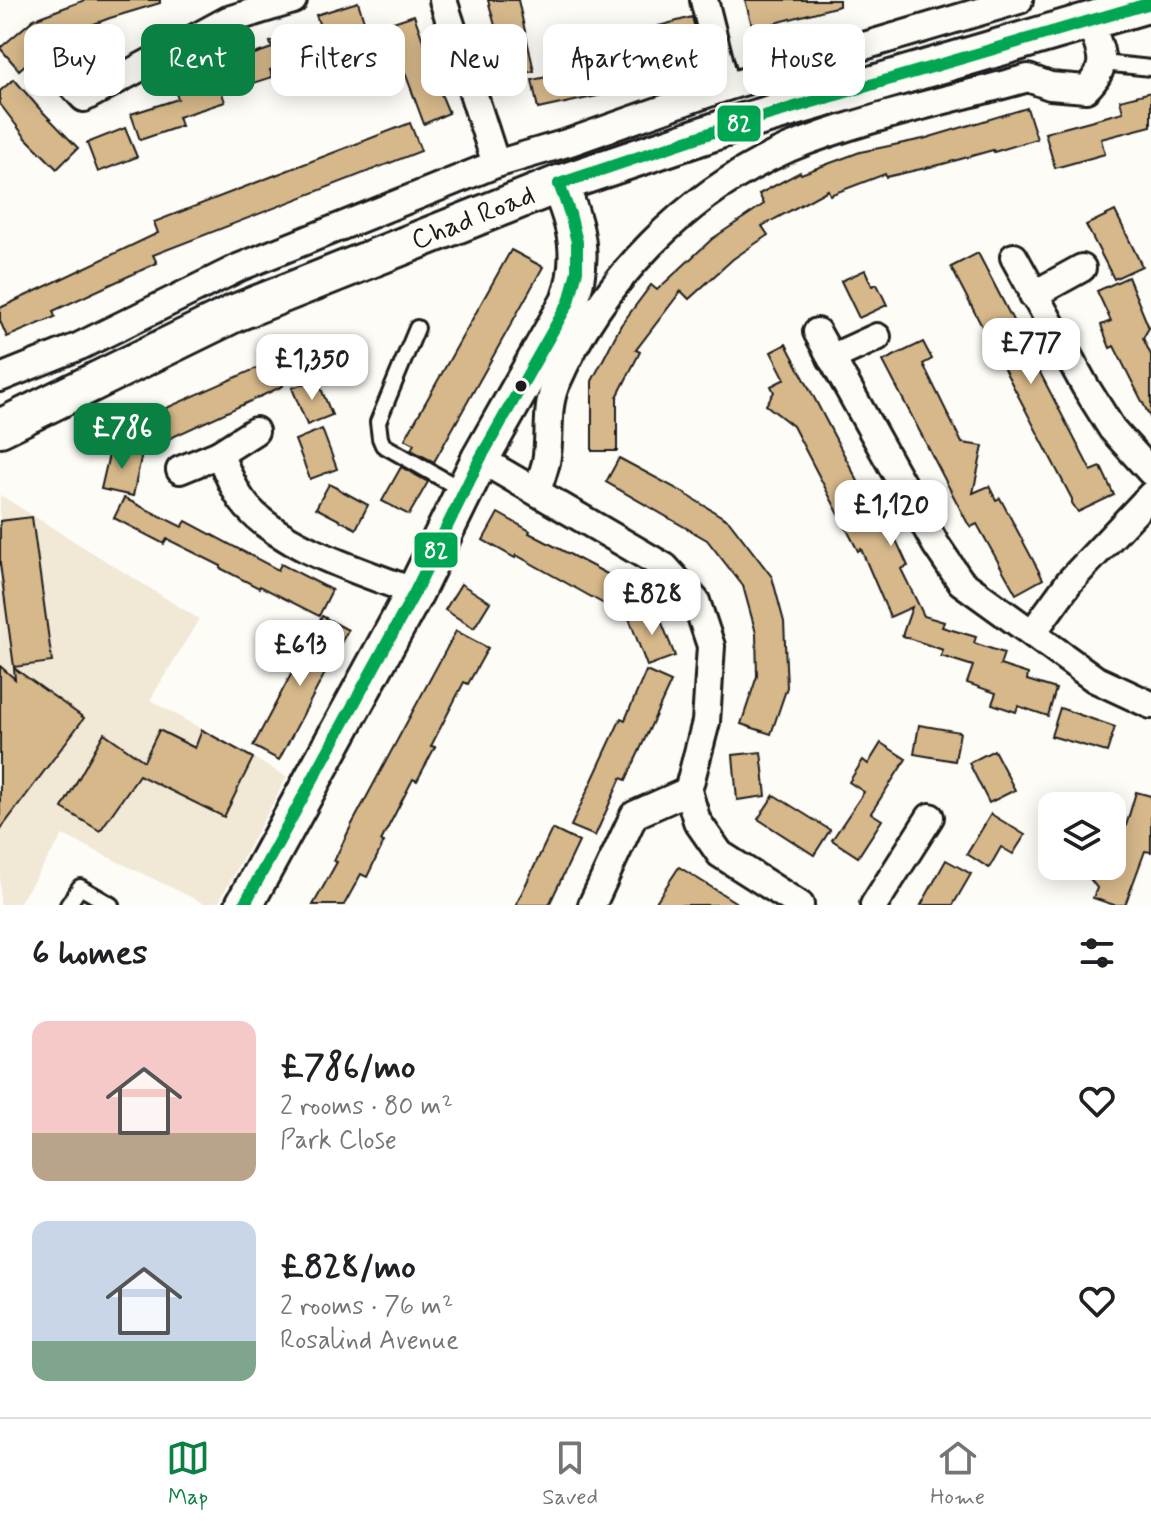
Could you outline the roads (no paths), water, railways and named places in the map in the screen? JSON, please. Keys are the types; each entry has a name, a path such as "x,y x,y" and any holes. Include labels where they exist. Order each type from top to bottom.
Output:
{"street":[{"path":"125,76 228,20 293,0"},
{"path":"443,0 496,164"},
{"path":"704,0 710,24"},
{"name":"Chad Road","path":"727,87 1019,0"},
{"name":"Chad Road","path":"0,428 235,313 559,184 709,132 1151,3"},
{"path":"537,491 546,461 547,423 555,386 592,318 621,277 664,228 725,184 789,149 863,124 1028,78 1050,86 1086,89 1099,77 1103,63 1090,21"},
{"name":"Chad Road","path":"0,378 80,346 240,267 496,164 570,142 700,96"},
{"path":"244,905 415,592 472,475 569,302 577,278 579,252 573,215 559,184"},
{"path":"1014,257 1112,429 1151,472"},
{"path":"1033,295 1082,268"},
{"path":"817,332 936,545 961,582 1095,679 1151,705"},
{"path":"831,358 877,337"},
{"path":"180,470 219,454 255,431"},
{"path":"219,454 241,499 268,527 329,560 415,592"},
{"path":"472,475 537,491 665,567 696,601 711,646 706,722 688,791 697,821 720,854 800,905"},
{"path":"1033,632 1070,581 1151,495"},
{"path":"592,905 634,815 688,791"},
{"path":"874,905 930,817"}],"lane":[{"path":"1103,63 1151,68"},
{"path":"417,328 378,422 380,438 383,445 472,475"},
{"path":"68,905 80,887 111,905"}]}
